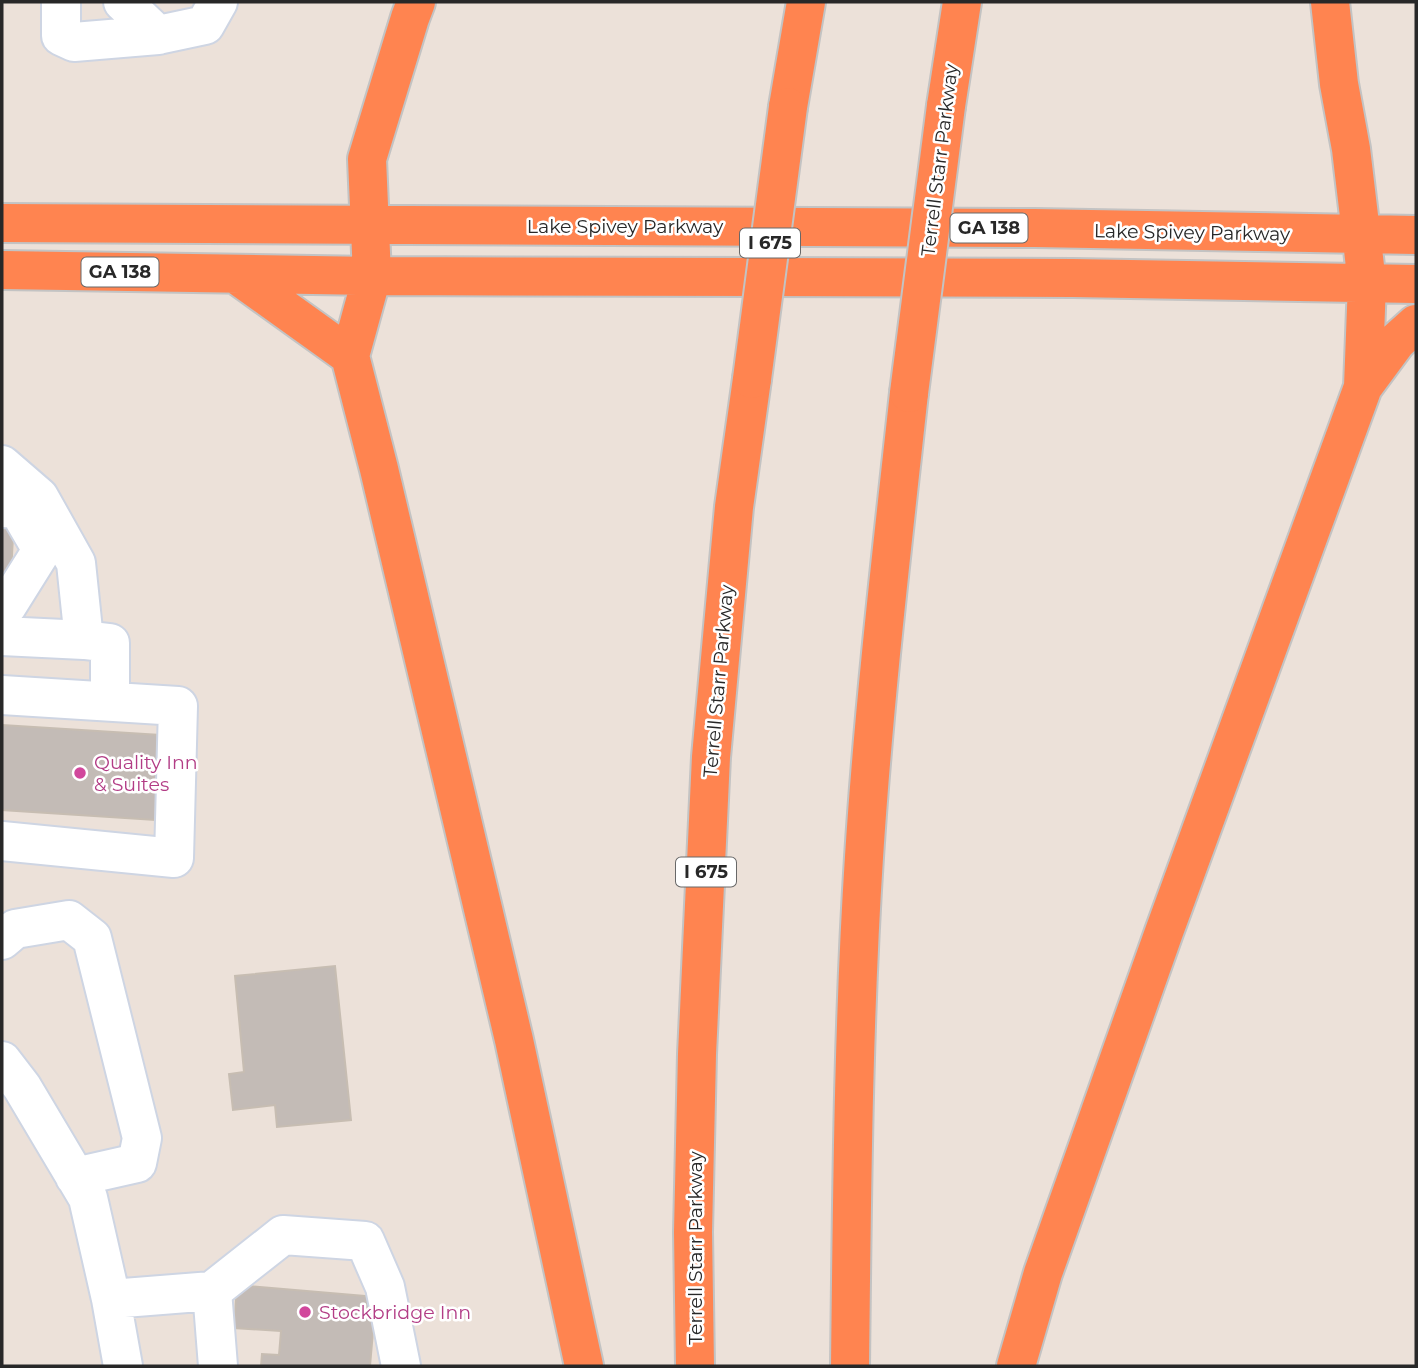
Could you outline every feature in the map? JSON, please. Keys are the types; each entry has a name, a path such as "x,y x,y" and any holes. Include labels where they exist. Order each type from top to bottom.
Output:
{"highway":[{"path":"416,2 367,159 372,276 351,356 514,1040 584,1366"},
{"name":"Terrell Starr Parkway","path":"695,1366 693,1232 697,1054 711,757 733,520 788,107 806,2"},
{"name":"Terrell Starr Parkway","path":"850,1366 856,1014 864,856 882,638 909,393 962,2"},
{"path":"1330,2 1367,283 1363,387"},
{"name":"Lake Spivey Parkway","path":"2,223 1035,228 1416,235"},
{"name":"GA 138","path":"2,271 372,276 1073,278 1416,284"},
{"path":"237,275 351,356"},
{"path":"1016,1366 1056,1233 1363,387 1397,341 1416,324"}],"street":[{"path":"61,2 61,36 74,42 158,34 205,25 218,2"},
{"path":"123,2 158,34"},
{"path":"2,465 39,496 76,563 84,640"},
{"path":"2,508 18,509 42,550 7,606 2,606"},
{"path":"2,636 110,643 110,701"},
{"path":"2,695 178,706 174,858 2,841"},
{"path":"2,940 15,929 69,920 92,938 142,1138 137,1163 75,1177"},
{"path":"2,1061 22,1087 88,1198 123,1366"},
{"path":"111,1299 212,1291 283,1235 365,1241 385,1287 401,1366"},
{"path":"212,1291 218,1366"}],"building":[{"path":"2,517 14,518 11,574 2,574"},
{"name":"Quality Inn & Suites","path":"2,725 160,735 155,820 2,810"},
{"path":"335,966 351,1120 277,1127 275,1105 233,1110 229,1074 244,1072 235,976"},
{"name":"Stockbridge Inn","path":"237,1285 376,1297 370,1366 261,1366 262,1354 279,1355 281,1331 234,1328"}],"place":[{"name":"Quality Inn & Suites","path":"80,773"},
{"name":"Stockbridge Inn","path":"305,1312"}]}
